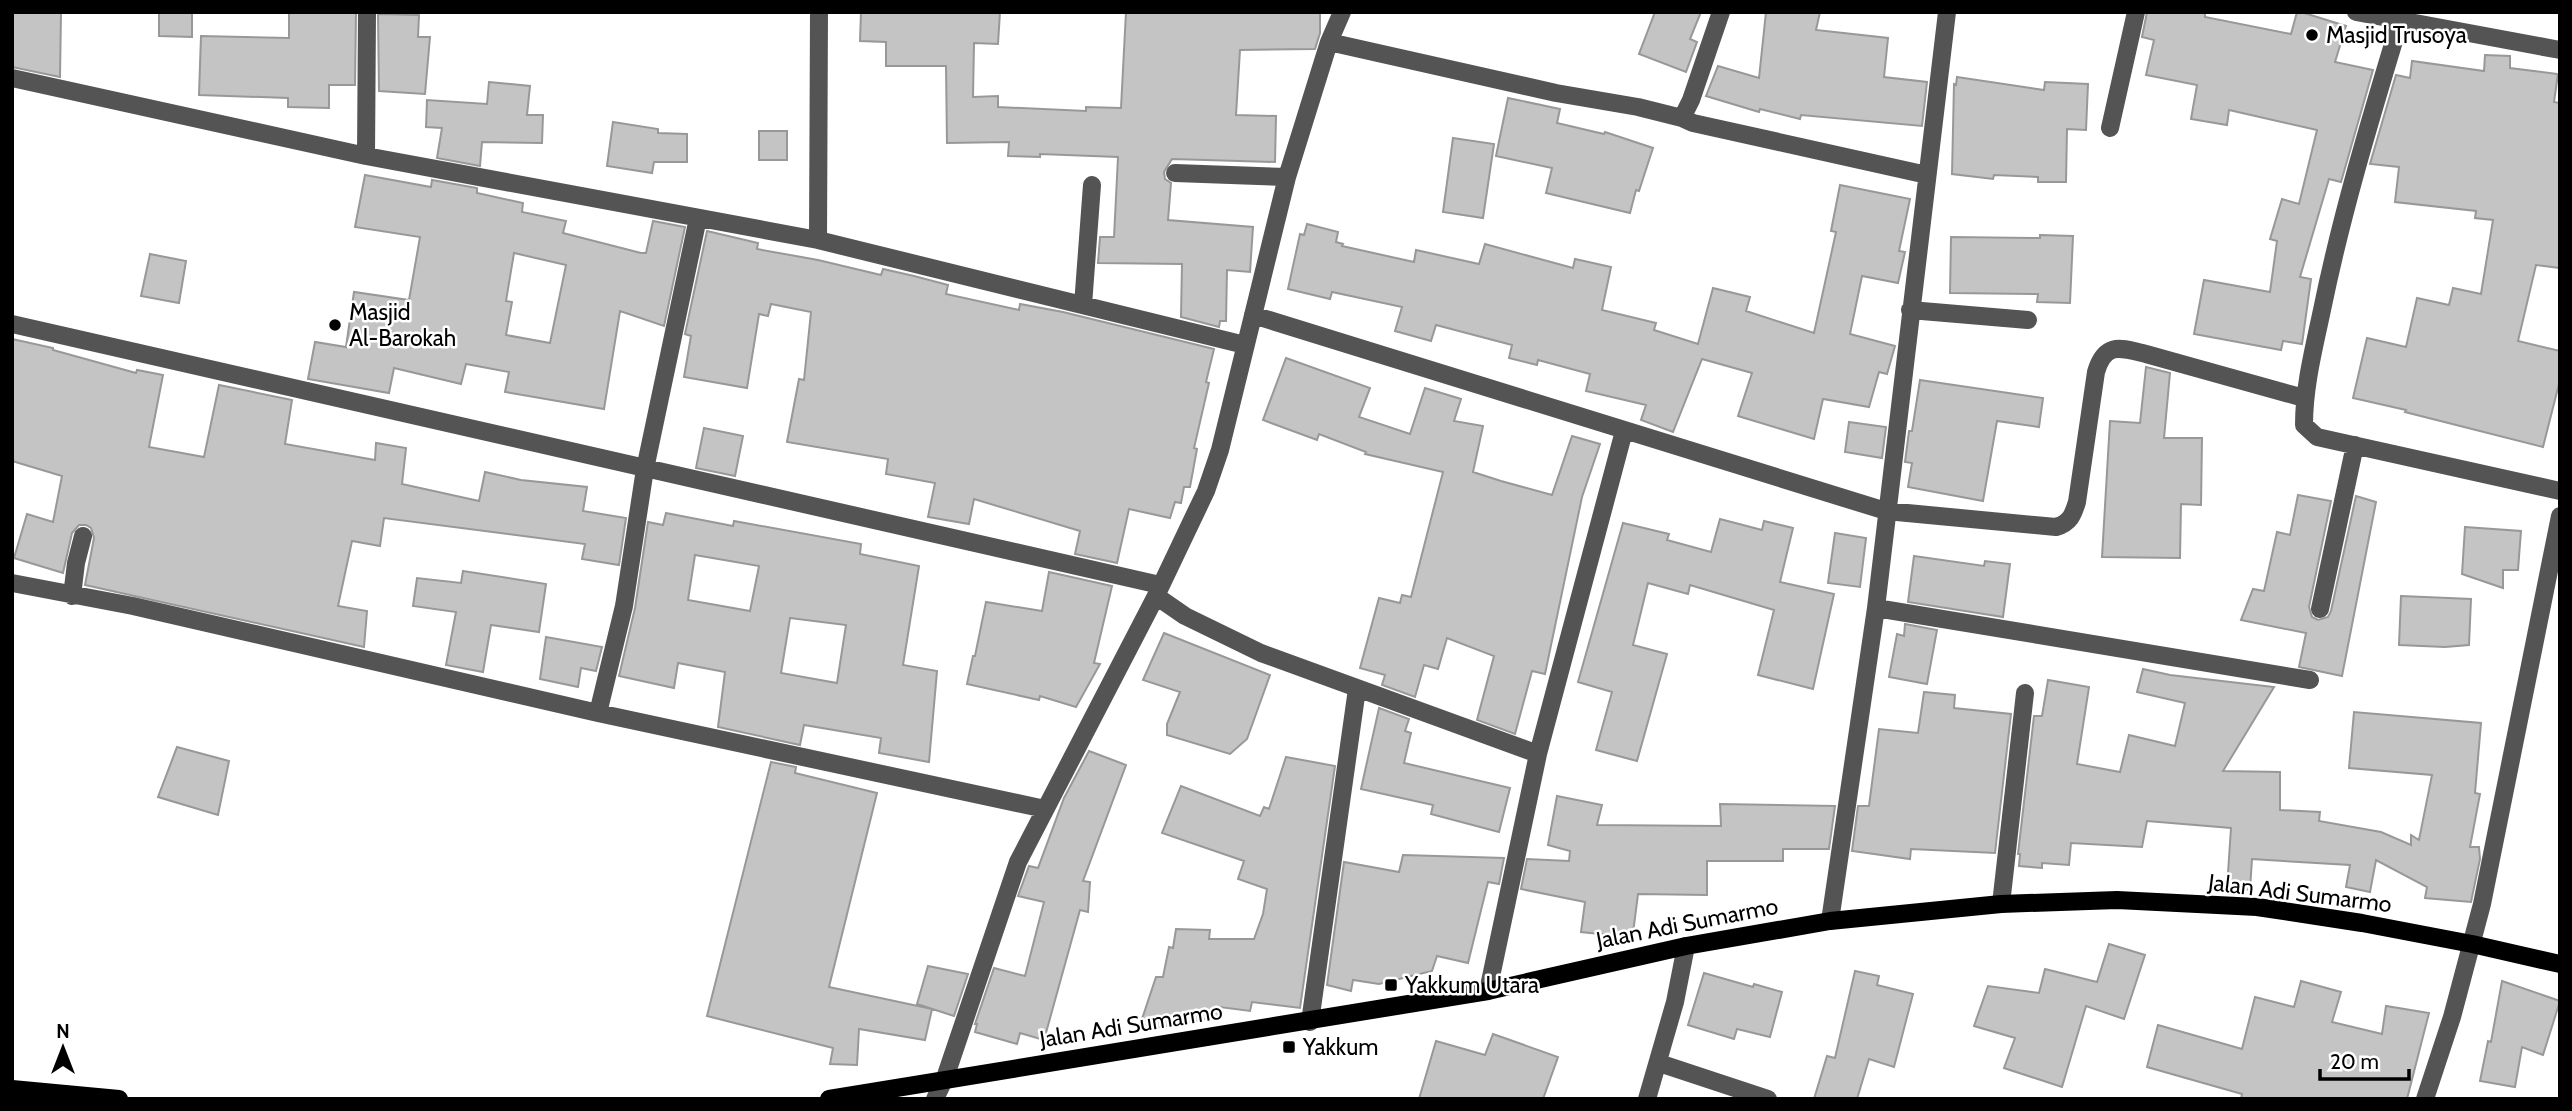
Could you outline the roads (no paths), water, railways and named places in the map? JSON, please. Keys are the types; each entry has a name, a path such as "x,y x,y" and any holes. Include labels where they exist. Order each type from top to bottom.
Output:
{"main road":[{"name":"Jalan Adi Sumarmo","path":"829,1099 1488,991 1686,946 1830,921 2001,904 2118,900 2257,907 2362,923 2560,964"},
{"path":"12,1089 119,1099"}],"street":[{"path":"366,156 367,12"},
{"path":"818,240 819,12"},
{"path":"935,1099 945,1078 1018,862 1206,491 1220,450 1287,177 1329,43 1342,12"},
{"path":"1682,118 1691,100 1721,12"},
{"path":"1830,921 1876,608 1947,12"},
{"path":"2110,128 2136,12"},
{"path":"2356,12 2560,50"},
{"path":"2400,21 2355,169 2331,264 2304,398 2304,425 2317,437 2560,491"},
{"path":"1329,43 1556,93 1638,107 1693,123 1927,175"},
{"path":"12,78 366,156 818,240 1245,345"},
{"path":"1175,173 1287,177"},
{"path":"1083,305 1092,185"},
{"path":"598,713 624,606 645,469 698,218"},
{"path":"1910,310 2028,320"},
{"path":"1253,315 1886,512 2056,527 2066,524 2077,502 2096,372 2099,362 2111,349 2120,348 2146,354 2304,398"},
{"path":"12,324 1158,590 1185,616 1261,653 1538,754"},
{"path":"1488,991 1538,754 1624,431"},
{"path":"2320,609 2355,445"},
{"path":"2425,1099 2452,1017 2482,904 2560,516"},
{"path":"72,596 83,536"},
{"path":"12,583 133,606 598,713 1045,809"},
{"path":"1876,608 2310,680"},
{"path":"1310,1021 1357,689"},
{"path":"2001,904 2025,693"},
{"path":"1647,1099 1675,1002 1686,946"},
{"path":"1659,1063 1769,1099"}],"place":[{"name":"Masjid Trusoya","path":"2312,35"},
{"name":"Masjid Al-Barokah","path":"335,325"},
{"name":"Yakkum Utara","path":"1391,985"},
{"name":"Yakkum","path":"1289,1047"}]}
